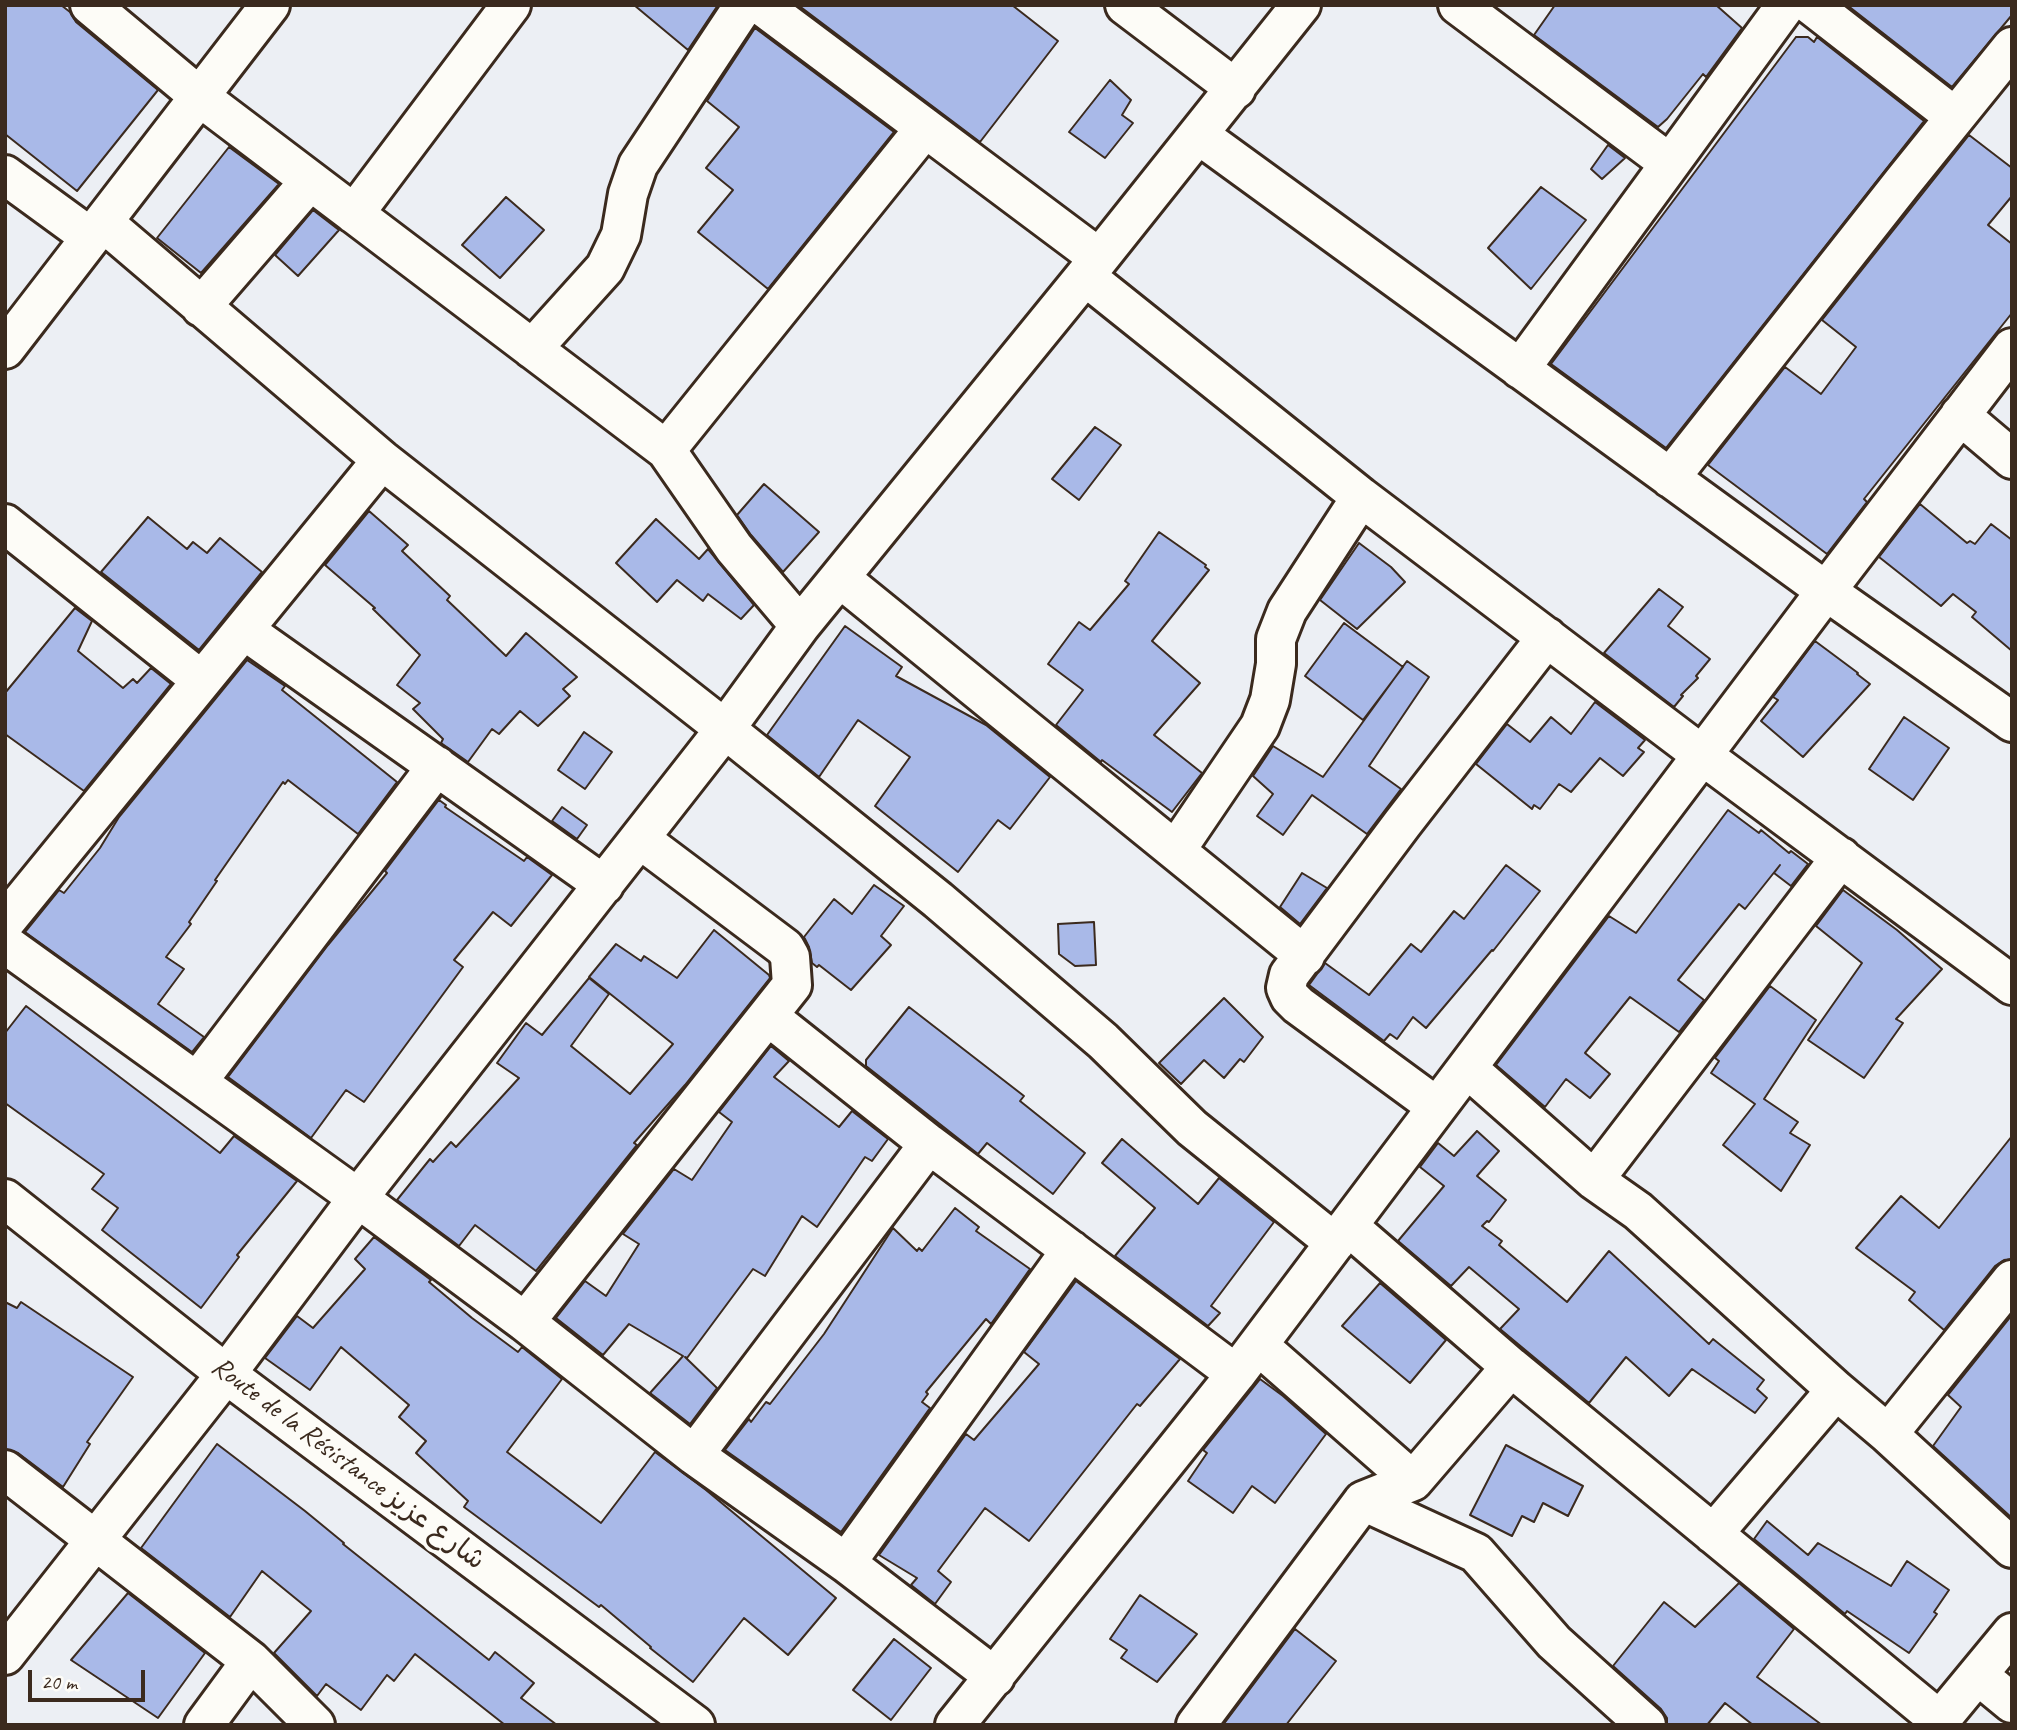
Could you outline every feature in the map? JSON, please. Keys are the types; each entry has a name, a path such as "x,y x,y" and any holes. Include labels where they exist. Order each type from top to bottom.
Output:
{"street":[{"path":"90,5 200,97 666,450 734,548 800,626"},
{"path":"5,349 270,5"},
{"path":"354,214 511,5"},
{"path":"532,349 605,268 621,235 628,194 638,165 744,5"},
{"path":"761,5 925,128 1361,497 2012,985"},
{"path":"1125,5 1236,89"},
{"path":"5,1655 725,729 800,626 1199,135 1301,5"},
{"path":"1458,5 1669,163"},
{"path":"1520,369 1669,163 1786,8 1955,117"},
{"path":"1670,478 2012,47"},
{"path":"666,450 925,128"},
{"path":"1199,135 1826,591 2012,722"},
{"path":"5,175 97,229 201,307 382,460 938,900 1103,1041 1192,1128 1341,1235 1511,1367 1937,1723 2012,1633"},
{"path":"201,307 310,181"},
{"path":"973,1719 995,1677 1247,1360 2012,348"},
{"path":"1960,415 2012,458"},
{"path":"5,922 382,460"},
{"path":"1176,850 1260,726 1270,700 1276,664 1276,639 1287,611 1361,497"},
{"path":"5,524 201,680"},
{"path":"840,578 1305,956"},
{"path":"244,629 604,885"},
{"path":"1437,1107 1298,1005 1286,988 1289,975 1547,637"},
{"path":"197,1082 437,766"},
{"path":"525,1322 792,985 790,957 785,948 640,839"},
{"path":"1594,1180 1841,858"},
{"path":"5,944 358,1198 525,1322 694,1455 846,1563 995,1677"},
{"path":"768,1016 929,1144 1071,1250 1247,1360 1413,1481"},
{"path":"1467,1068 1594,1180 1638,1211 2012,1548"},
{"path":"694,1455 929,1144"},
{"name":"Route de la Résistance شارع عزيز","path":"5,1199 226,1374 695,1725"},
{"path":"846,1563 1071,1250"},
{"path":"1888,1434 2012,1280"},
{"path":"1196,1725 1363,1501 1413,1481 1511,1367"},
{"path":"1713,1534 1836,1391"},
{"path":"5,1470 251,1661 315,1725"},
{"path":"1363,1501 1476,1553 1554,1642 1646,1725"},
{"path":"204,1725 251,1661"},
{"path":"1978,1675 2012,1703"}],"building":[{"path":"5,5 61,5 70,12 76,22 158,90 77,191 5,134"},
{"path":"634,5 718,5 688,50"},
{"path":"798,5 1012,5 1058,41 980,142"},
{"path":"1555,5 1716,5 1742,28 1706,77 1703,74 1658,127 1534,35"},
{"path":"1847,5 2012,5 2012,15 1952,87"},
{"path":"755,28 894,132 768,289 698,232 733,190 706,168 739,127 707,101"},
{"path":"1796,37 1808,37 1814,42 1817,37 1924,121 1666,448 1551,364"},
{"path":"1110,80 1131,100 1122,115 1133,123 1105,158 1069,132"},
{"path":"1969,135 2012,168 2012,196 1988,225 2012,244 2012,313 1864,499 1867,502 1827,554 1708,465 1785,367 1821,394 1856,347 1822,320"},
{"path":"1608,145 1625,158 1602,179 1591,169"},
{"path":"229,147 279,184 201,273 157,238"},
{"path":"1541,187 1586,220 1531,289 1488,248"},
{"path":"506,197 544,230 500,278 462,245"},
{"path":"313,210 339,230 298,276 275,255"},
{"path":"1095,427 1121,445 1079,500 1052,479"},
{"path":"764,484 819,532 783,572 737,515"},
{"path":"1920,504 1967,543 1970,541 1975,544 1991,524 2012,540 2012,651 1972,617 1976,612 1953,594 1941,606 1879,557"},
{"path":"369,511 408,545 402,551 450,596 447,600 506,656 526,633 577,677 563,689 570,696 538,726 520,711 499,734 492,729 468,762 441,743 443,739 413,709 420,703 397,685 420,655 373,609 375,608 325,565"},
{"path":"148,517 187,549 193,542 207,553 220,538 262,572 199,650 101,572"},
{"path":"656,519 699,559 708,549 754,605 741,619 708,594 703,601 677,580 657,602 616,563"},
{"path":"1159,532 1206,565 1209,570 1152,641 1200,683 1154,735 1202,773 1172,812 1102,760 1101,762 1056,725 1083,690 1048,664 1079,622 1090,630 1129,584 1125,581"},
{"path":"1359,543 1391,567 1405,582 1357,629 1320,600"},
{"path":"1659,589 1683,607 1668,626 1710,659 1674,707 1604,653"},
{"path":"75,608 92,621 78,651 123,688 133,679 137,683 151,668 171,684 84,791 5,734 5,693"},
{"path":"1344,623 1403,667 1363,720 1305,676"},
{"path":"845,626 902,667 896,676 986,725 1050,777 1010,829 998,820 958,872 875,806 910,757 858,720 819,777 767,735"},
{"path":"1815,641 1870,684 1803,757 1761,721 1778,700 1773,697"},
{"path":"247,660 285,686 282,690 397,782 358,834 288,780 285,784 283,782 215,880 217,881 189,922 191,924 166,957 184,969 158,1004 204,1037 192,1052 25,932 59,890 64,893 100,848 119,817"},
{"path":"1407,661 1429,677 1369,766 1401,789 1367,834 1312,795 1283,835 1257,816 1273,794 1253,776 1273,746 1323,777"},
{"path":"1595,702 1645,740 1638,748 1644,752 1623,776 1600,758 1571,792 1559,784 1540,809 1534,805 1532,809 1476,764 1507,724 1530,742 1551,717 1571,734"},
{"path":"1904,717 1949,748 1913,800 1869,769"},
{"path":"584,732 612,752 585,789 558,770"},
{"path":"441,797 439,800 445,807 524,861 527,857 552,875 511,926 493,912 454,960 463,967 364,1102 346,1090 311,1138 228,1077 328,945 387,873 385,871"},
{"path":"562,807 587,825 577,839 552,821"},
{"path":"1728,810 1808,864 1791,886 1774,873 1780,865 1745,909 1739,904 1678,980 1704,1000 1679,1032 1630,997 1585,1053 1610,1074 1590,1098 1566,1079 1545,1107 1496,1065 1609,916 1636,933"},
{"path":"1506,865 1540,891 1493,951 1426,1028 1413,1017 1397,1039 1390,1034 1384,1041 1309,985 1325,963 1369,995 1411,944 1421,952 1454,911 1464,919"},
{"path":"1302,873 1327,888 1300,924 1280,907"},
{"path":"874,885 904,906 881,936 891,945 851,990 819,965 817,967 812,963 804,937 834,899 852,914"},
{"path":"1843,890 1897,930 1942,969 1896,1019 1903,1023 1864,1078 1808,1040 1862,963 1816,926"},
{"path":"1094,922 1096,965 1075,966 1059,954 1058,924"},
{"path":"714,930 770,978 685,1085 634,1143 637,1145 536,1271 475,1225 459,1246 397,1200 430,1159 433,1162 451,1142 456,1147 519,1078 497,1063 526,1023 542,1035 589,978 609,994 571,1046 630,1094 673,1044 589,977 616,944 641,961 644,956 677,978"},
{"path":"1770,986 1816,1020 1764,1099 1798,1122 1790,1133 1810,1145 1781,1191 1723,1145 1755,1104 1711,1073 1719,1061 1715,1058"},
{"path":"1224,998 1263,1037 1244,1062 1240,1059 1224,1078 1204,1060 1181,1084 1159,1063"},
{"path":"26,1006 220,1153 234,1136 297,1181 237,1255 239,1257 201,1308 102,1230 118,1208 92,1189 104,1174 5,1103 5,1033"},
{"path":"909,1007 1024,1096 1020,1101 1085,1153 1053,1194 987,1143 978,1154 866,1066 866,1060"},
{"path":"771,1046 789,1061 774,1077 839,1127 852,1111 888,1139 872,1161 865,1157 817,1227 802,1216 765,1276 753,1269 687,1358 685,1357 717,1388 690,1424 650,1393 683,1356 629,1324 603,1355 556,1318 585,1281 606,1296 639,1244 623,1234 674,1169 692,1180 732,1122 719,1112"},
{"path":"1477,1131 1499,1151 1477,1176 1506,1200 1489,1222 1482,1226 1502,1241 1499,1245 1567,1302 1609,1251 1709,1344 1713,1339 1764,1380 1757,1389 1767,1398 1755,1413 1692,1369 1669,1396 1626,1357 1589,1403 1500,1329 1519,1309 1469,1267 1451,1286 1398,1241 1444,1186 1420,1167 1438,1143 1454,1156"},
{"path":"2012,1136 2012,1259 2004,1260 1995,1266 1944,1330 1909,1300 1915,1292 1856,1248 1901,1196 1939,1228"},
{"path":"1122,1139 1198,1204 1219,1178 1274,1222 1211,1306 1220,1313 1208,1326 1115,1256 1155,1208 1102,1163"},
{"path":"955,1208 979,1227 976,1231 1030,1269 991,1324 986,1319 926,1392 928,1394 922,1402 930,1408 841,1532 725,1450 749,1419 751,1422 766,1402 770,1404 824,1334 893,1228 917,1251 919,1248 922,1251"},
{"path":"374,1237 431,1280 429,1282 472,1318 518,1352 522,1347 562,1379 507,1452 601,1523 655,1452 706,1490 836,1598 788,1655 744,1618 693,1682 601,1605 599,1607 464,1507 468,1501 416,1453 426,1441 399,1417 409,1405 341,1347 310,1390 265,1358 297,1316 313,1328 365,1269 355,1259"},
{"path":"1076,1281 1180,1359 1140,1406 1137,1404 1029,1541 985,1508 938,1571 951,1582 935,1604 911,1585 917,1578 879,1555 966,1434 974,1440 1039,1364 1024,1352"},
{"path":"1380,1283 1446,1340 1410,1383 1342,1326"},
{"path":"5,1302 17,1308 21,1302 133,1377 87,1442 90,1444 63,1487 18,1453 5,1449"},
{"path":"2012,1315 2012,1518 1933,1446 1961,1407 1948,1395"},
{"path":"1260,1379 1326,1434 1275,1503 1252,1486 1233,1513 1188,1481 1207,1453 1203,1450"},
{"path":"217,1444 305,1511 489,1660 495,1652 534,1683 521,1698 557,1725 505,1725 415,1654 394,1681 387,1675 361,1710 326,1684 317,1696 274,1653 311,1611 262,1571 230,1617 141,1548"},
{"path":"1506,1445 1583,1486 1568,1516 1543,1503 1534,1522 1522,1516 1512,1536 1470,1515"},
{"path":"1767,1521 1808,1555 1818,1543 1891,1586 1907,1561 1949,1590 1934,1612 1937,1614 1909,1653 1847,1611 1845,1614 1754,1539"},
{"path":"1739,1583 1794,1629 1757,1677 1822,1725 1753,1725 1725,1703 1707,1725 1667,1725 1667,1718 1661,1709 1613,1666 1664,1602 1695,1627"},
{"path":"128,1593 205,1653 158,1718 71,1660"},
{"path":"1140,1595 1197,1634 1157,1682 1121,1658 1127,1650 1110,1639"},
{"path":"1295,1629 1336,1661 1286,1725 1223,1725"},
{"path":"894,1639 931,1668 891,1720 853,1690"}]}
